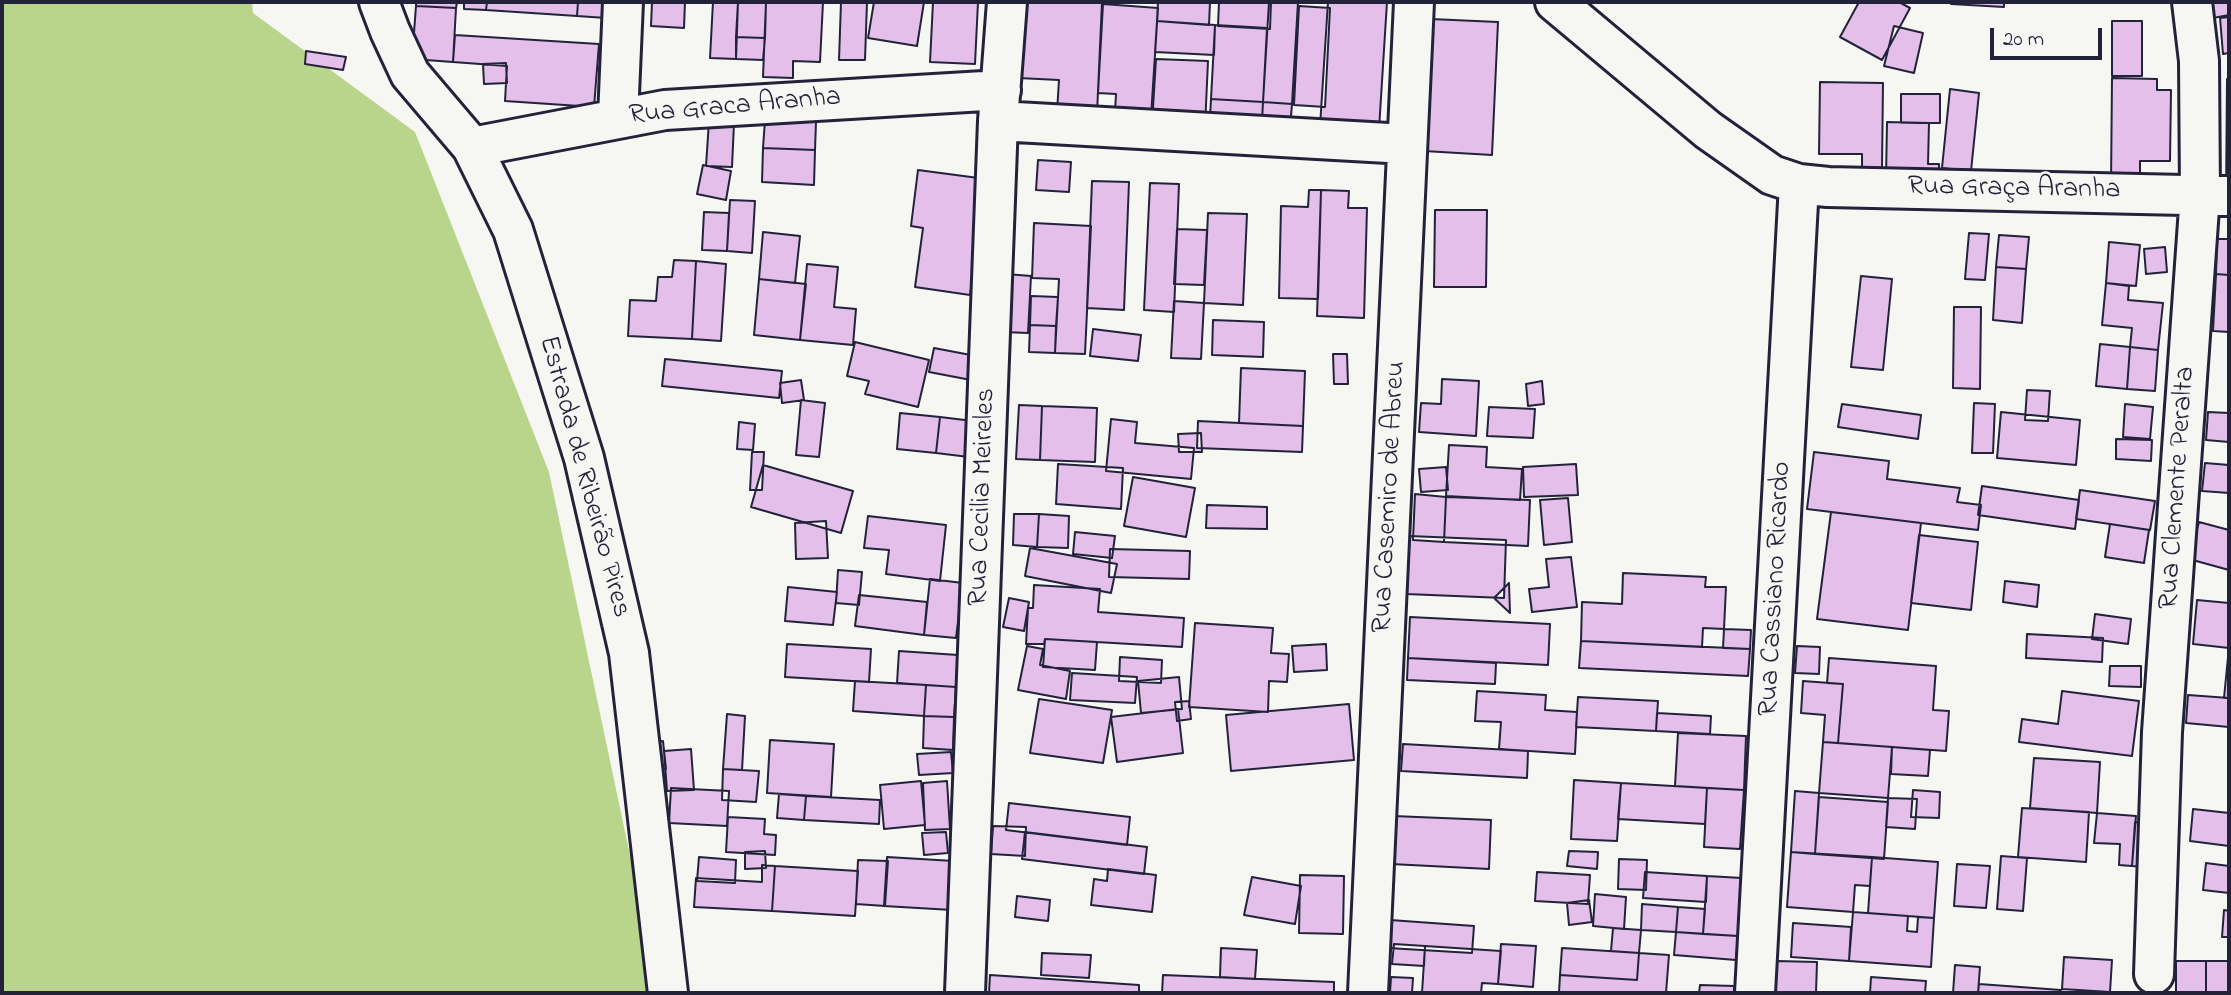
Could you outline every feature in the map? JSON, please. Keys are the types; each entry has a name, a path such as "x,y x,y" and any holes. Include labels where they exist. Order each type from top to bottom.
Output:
{"street":[{"name":"Estrada de Ribeirão Pires","path":"379,2 410,74 472,147 513,230 584,458 629,653 668,993"},
{"path":"618,117 623,2"},
{"name":"Rua Cecilia Meireles","path":"965,993 999,106 1007,2"},
{"name":"Rua Casemiro de Abreu","path":"1368,993 1414,2"},
{"name":"Rua Graça Aranha","path":"1555,2 1708,130 1772,175 1799,184 2214,195"},
{"name":"Rua Clemente Peralta","path":"2154,974 2162,732 2214,195 2192,2"},
{"name":"Rua Graca Aranha","path":"472,147 665,110 999,106 1406,144"},
{"name":"Rua Cassiano Ricardo","path":"1755,993 1799,184"}],"green space":[{"path":"2,2 252,2 253,13 415,132 549,472 654,969 656,993 2,993"}],"building":[{"path":"416,2 457,2 456,8 416,6"},
{"path":"464,2 487,2 486,10 464,9"},
{"path":"487,2 578,2 577,16 486,10"},
{"path":"578,2 607,2 606,18 577,16"},
{"path":"652,2 685,2 684,28 651,26"},
{"path":"713,2 738,2 736,59 710,58"},
{"path":"738,2 766,2 765,38 736,37"},
{"path":"766,2 823,2 820,62 793,61 793,78 763,77"},
{"path":"841,2 867,2 865,60 839,60"},
{"path":"874,2 924,2 917,46 868,38"},
{"path":"933,2 978,2 975,64 930,62"},
{"path":"1001,2 1102,2 1097,114 1057,112 1059,80 998,77"},
{"path":"1158,2 1210,2 1209,25 1157,21"},
{"path":"1219,2 1271,2 1270,29 1218,26"},
{"path":"1269,2 1298,2 1292,104 1263,102"},
{"path":"1328,2 1387,2 1378,145 1319,142"},
{"path":"1859,2 1899,2 1910,8 1882,60 1840,37"},
{"path":"2004,2 2004,7 1951,4"},
{"path":"2210,2 2229,2 2229,15 2213,18"},
{"path":"1103,4 1158,8 1150,132 1114,130 1116,94 1098,93"},
{"path":"416,6 456,8 453,62 412,59"},
{"path":"1299,6 1330,8 1325,107 1294,105"},
{"path":"2229,17 2229,53 2223,54 2220,18"},
{"path":"1431,19 1498,22 1492,155 1424,151"},
{"path":"1157,21 1215,25 1214,55 1155,52"},
{"path":"2112,21 2142,21 2142,76 2112,76"},
{"path":"1215,25 1267,28 1263,102 1211,99"},
{"path":"1894,26 1923,33 1914,73 1884,66"},
{"path":"455,35 599,44 594,107 505,101 507,66 453,62"},
{"path":"736,37 765,38 763,60 736,59"},
{"path":"306,51 346,57 343,70 305,64"},
{"path":"1156,59 1208,61 1205,127 1152,124"},
{"path":"506,63 507,83 484,84 483,64"},
{"path":"2112,78 2157,79 2157,90 2171,90 2170,161 2140,161 2140,186 2111,185"},
{"path":"2229,79 2229,201 2226,201"},
{"path":"1820,82 1883,83 1882,169 1862,168 1862,154 1819,154"},
{"path":"1950,89 1979,93 1971,171 1942,168"},
{"path":"1901,94 1940,94 1940,123 1901,123"},
{"path":"1211,99 1263,102 1261,139 1209,135"},
{"path":"1263,102 1292,104 1289,140 1261,139"},
{"path":"765,120 816,122 815,150 763,148"},
{"path":"709,121 734,123 732,167 706,166"},
{"path":"1887,122 1929,123 1928,164 1939,164 1939,178 1886,178"},
{"path":"763,148 815,150 814,185 762,182"},
{"path":"1038,160 1071,162 1069,192 1036,190"},
{"path":"703,165 731,171 726,200 697,194"},
{"path":"918,170 986,179 970,295 915,287 923,228 911,226"},
{"path":"1092,181 1129,182 1124,310 1087,308"},
{"path":"1150,183 1179,184 1174,312 1144,310"},
{"path":"1309,190 1321,190 1318,299 1279,298 1281,206 1308,207"},
{"path":"1321,190 1349,191 1348,208 1367,208 1364,318 1317,316"},
{"path":"730,200 755,201 752,253 727,251"},
{"path":"1435,210 1487,210 1486,287 1434,287"},
{"path":"704,212 729,213 727,251 702,250"},
{"path":"1208,213 1247,214 1243,305 1204,303"},
{"path":"1034,223 1091,226 1085,354 1055,353 1059,279 1032,278"},
{"path":"1177,229 1207,230 1204,285 1174,284"},
{"path":"763,232 800,236 795,283 759,279"},
{"path":"1969,233 1989,234 1985,280 1965,279"},
{"path":"1999,235 2029,237 2026,269 1996,267"},
{"path":"2217,239 2229,239 2229,275 2216,274"},
{"path":"2109,242 2140,245 2136,286 2106,283"},
{"path":"2165,247 2167,272 2146,274 2144,249"},
{"path":"674,260 696,261 692,339 628,336 630,300 656,301 658,277 672,277"},
{"path":"696,261 726,264 721,341 692,339"},
{"path":"807,264 838,267 834,307 856,309 853,345 800,340"},
{"path":"1996,267 2026,269 2022,323 1993,320"},
{"path":"1006,274 1031,276 1028,333 1003,332"},
{"path":"2216,274 2229,275 2229,332 2213,331"},
{"path":"1861,276 1892,279 1883,370 1851,367"},
{"path":"759,279 806,284 800,340 754,335"},
{"path":"2106,283 2129,286 2128,300 2163,303 2158,350 2130,347 2132,328 2102,325"},
{"path":"1031,296 1058,297 1056,326 1030,325"},
{"path":"1174,301 1204,303 1201,359 1171,358"},
{"path":"1954,307 1981,307 1980,389 1953,388"},
{"path":"1213,320 1264,322 1263,357 1212,355"},
{"path":"1030,325 1056,326 1055,353 1029,352"},
{"path":"1093,329 1141,335 1138,361 1090,356"},
{"path":"855,342 929,360 918,407 865,394 869,381 847,376"},
{"path":"2100,344 2130,347 2127,389 2096,386"},
{"path":"2130,347 2158,350 2155,391 2127,389"},
{"path":"934,348 976,356 971,380 929,372"},
{"path":"1333,354 1347,354 1348,384 1334,384"},
{"path":"665,359 782,371 779,398 662,386"},
{"path":"1241,368 1305,371 1303,426 1239,423"},
{"path":"1442,379 1479,381 1476,436 1419,432 1421,403 1441,404"},
{"path":"801,380 804,400 782,403 780,383"},
{"path":"1542,381 1544,404 1528,406 1526,384"},
{"path":"2027,390 2050,391 2048,421 2025,420"},
{"path":"801,400 825,403 819,457 796,455"},
{"path":"1974,403 1995,404 1993,453 1972,453"},
{"path":"1842,404 1921,415 1918,439 1838,427"},
{"path":"2125,404 2153,407 2150,439 2123,437"},
{"path":"1019,405 1042,406 1040,460 1016,459"},
{"path":"1042,406 1097,408 1095,462 1040,460"},
{"path":"1489,407 1535,409 1533,438 1487,436"},
{"path":"2001,412 2080,420 2076,465 1997,458"},
{"path":"2208,412 2229,413 2229,442 2206,440"},
{"path":"900,413 940,417 936,453 897,449"},
{"path":"940,417 973,421 969,457 936,453"},
{"path":"1111,419 1137,422 1135,443 1194,448 1191,479 1106,471"},
{"path":"1198,421 1303,426 1302,452 1197,448"},
{"path":"739,422 755,424 753,450 737,449"},
{"path":"1201,433 1202,452 1179,452 1178,434"},
{"path":"2116,439 2152,440 2151,461 2116,459"},
{"path":"1449,445 1487,447 1486,467 1522,469 1520,500 1446,496"},
{"path":"752,452 764,452 762,490 750,490"},
{"path":"1814,452 1889,461 1887,479 1960,488 1957,502 1981,505 1978,530 1807,509"},
{"path":"2205,463 2229,465 2229,493 2202,491"},
{"path":"1058,464 1123,468 1121,509 1056,504"},
{"path":"1576,464 1578,495 1524,497 1523,467"},
{"path":"763,465 853,491 841,533 751,507"},
{"path":"1446,467 1448,490 1421,492 1419,469"},
{"path":"1133,477 1195,488 1186,537 1124,526"},
{"path":"1982,486 2079,500 2075,529 1978,515"},
{"path":"2080,490 2155,501 2150,530 2076,519"},
{"path":"1415,494 1446,497 1444,542 1413,540"},
{"path":"1446,497 1530,500 1528,546 1444,542"},
{"path":"1568,498 1572,542 1544,545 1540,500"},
{"path":"1207,505 1267,507 1267,529 1206,528"},
{"path":"1831,512 1921,523 1908,630 1817,619"},
{"path":"1014,514 1039,514 1037,547 1013,545"},
{"path":"1039,514 1069,516 1068,548 1037,547"},
{"path":"868,516 946,525 940,581 886,574 889,550 864,548"},
{"path":"826,521 828,558 796,559 795,523"},
{"path":"2199,522 2229,530 2229,570 2189,559"},
{"path":"2110,524 2149,530 2144,563 2105,557"},
{"path":"1075,532 1115,536 1112,558 1073,554"},
{"path":"1919,535 1978,542 1971,610 1911,603"},
{"path":"1409,536 1506,540 1504,598 1406,594"},
{"path":"1030,548 1117,564 1111,593 1025,576"},
{"path":"1110,549 1190,551 1189,579 1109,577"},
{"path":"1571,557 1577,607 1532,612 1529,589 1549,587 1546,559"},
{"path":"838,570 862,572 859,605 836,603"},
{"path":"1623,573 1706,577 1705,587 1726,587 1724,629 1703,628 1702,647 1581,641 1582,602 1622,604"},
{"path":"930,579 963,583 956,638 924,635"},
{"path":"2005,581 2039,585 2037,607 2003,602"},
{"path":"1509,583 1510,613 1494,598"},
{"path":"1034,585 1100,589 1098,612 1184,618 1182,647 1045,639 1044,644 1026,644 1028,608 1033,608"},
{"path":"788,587 837,592 833,625 785,621"},
{"path":"859,595 927,602 924,635 855,626"},
{"path":"1009,598 1029,602 1024,631 1003,627"},
{"path":"2197,600 2229,603 2229,648 2193,644"},
{"path":"2095,614 2131,619 2128,644 2092,639"},
{"path":"1410,617 1550,624 1548,665 1408,658"},
{"path":"1195,623 1273,628 1271,653 1289,654 1287,682 1269,681 1268,712 1189,707"},
{"path":"1724,629 1751,630 1750,649 1723,648"},
{"path":"2027,634 2103,638 2102,662 2026,658"},
{"path":"1045,639 1097,642 1095,670 1043,667"},
{"path":"1581,641 1750,649 1748,676 1579,668"},
{"path":"787,644 871,649 869,682 785,677"},
{"path":"1326,644 1327,670 1294,672 1292,646"},
{"path":"1027,646 1043,649 1040,665 1070,671 1066,699 1018,690"},
{"path":"1797,646 1820,647 1819,674 1795,673"},
{"path":"2229,647 2229,698 2224,698"},
{"path":"899,651 958,655 956,687 897,683"},
{"path":"1120,657 1162,660 1161,683 1119,681"},
{"path":"1408,658 1496,663 1495,684 1407,680"},
{"path":"1829,658 1936,666 1933,710 1949,711 1946,751 1838,743 1843,684 1827,683"},
{"path":"2110,666 2141,666 2141,687 2109,686"},
{"path":"1072,673 1137,677 1135,703 1070,700"},
{"path":"1179,677 1182,709 1141,713 1138,681"},
{"path":"855,681 926,685 924,716 853,711"},
{"path":"1803,681 1843,684 1838,743 1823,742 1825,715 1801,713"},
{"path":"926,685 956,687 954,717 924,716"},
{"path":"1477,691 1546,695 1545,710 1577,712 1575,754 1499,749 1501,722 1475,721"},
{"path":"2062,691 2139,701 2132,756 2019,742 2022,719 2058,724"},
{"path":"2188,695 2229,698 2229,727 2186,723"},
{"path":"1578,697 1658,701 1656,731 1576,727"},
{"path":"1039,699 1112,710 1103,763 1030,753"},
{"path":"1189,701 1191,719 1177,721 1175,702"},
{"path":"1349,704 1354,760 1231,771 1226,715"},
{"path":"1178,709 1183,753 1117,762 1111,717"},
{"path":"1657,713 1711,716 1710,734 1656,731"},
{"path":"727,714 745,716 742,770 723,769"},
{"path":"924,716 954,717 953,750 923,748"},
{"path":"1678,733 1746,736 1744,790 1675,786"},
{"path":"770,740 834,744 831,797 767,793"},
{"path":"663,741 666,769 644,771 641,743"},
{"path":"1823,742 1892,747 1888,798 1819,793"},
{"path":"1403,744 1528,751 1527,778 1401,771"},
{"path":"1892,747 1930,750 1928,776 1891,774"},
{"path":"691,749 694,790 667,791 664,751"},
{"path":"951,752 953,773 919,775 917,754"},
{"path":"2034,758 2100,762 2097,813 2030,808"},
{"path":"723,769 759,771 756,802 722,800"},
{"path":"1574,780 1621,783 1617,841 1571,839"},
{"path":"921,781 925,825 884,829 880,785"},
{"path":"947,781 950,829 925,830 923,783"},
{"path":"1621,783 1707,788 1705,824 1618,819"},
{"path":"671,788 729,791 727,826 669,823"},
{"path":"1707,788 1744,790 1740,849 1704,847"},
{"path":"1913,790 1940,792 1939,818 1911,817"},
{"path":"1795,791 1819,793 1815,854 1791,852"},
{"path":"779,794 806,796 804,820 777,818"},
{"path":"806,796 880,800 879,824 804,820"},
{"path":"1819,797 1888,802 1884,859 1815,854"},
{"path":"1888,798 1917,799 1915,829 1886,827"},
{"path":"1009,803 1130,817 1127,845 1006,830"},
{"path":"2022,808 2089,812 2086,862 2018,857"},
{"path":"2193,809 2229,813 2229,846 2190,841"},
{"path":"2097,813 2136,816 2132,866 2119,865 2120,844 2094,843"},
{"path":"1393,816 1491,820 1489,869 1391,864"},
{"path":"728,817 765,819 764,834 776,835 775,855 726,852"},
{"path":"2135,822 2149,823 2146,867 2132,866"},
{"path":"993,826 1026,827 1025,856 991,854"},
{"path":"946,832 948,853 924,855 922,833"},
{"path":"1025,832 1147,847 1144,874 1022,859"},
{"path":"765,851 766,868 745,869 745,852"},
{"path":"1569,851 1598,852 1597,869 1567,866"},
{"path":"1791,852 1872,857 1870,886 1855,885 1853,912 1787,907"},
{"path":"2001,856 2027,858 2023,911 1997,909"},
{"path":"699,857 736,860 735,883 697,881"},
{"path":"887,857 954,861 952,910 884,906"},
{"path":"1872,857 1938,862 1934,918 1868,913"},
{"path":"1619,859 1647,860 1646,890 1618,889"},
{"path":"858,860 888,861 885,906 856,904"},
{"path":"2206,863 2229,866 2229,893 2203,890"},
{"path":"1957,864 1990,866 1986,908 1954,906"},
{"path":"762,865 775,866 772,911 694,907 696,878 762,882"},
{"path":"775,866 858,871 855,916 772,911"},
{"path":"1108,869 1156,875 1152,912 1091,905 1094,879 1107,881"},
{"path":"1537,872 1590,875 1588,904 1535,901"},
{"path":"1645,872 1707,876 1706,902 1643,898"},
{"path":"1300,875 1344,876 1343,934 1299,933"},
{"path":"1707,876 1742,878 1738,936 1703,934"},
{"path":"1252,877 1301,886 1295,924 1244,915"},
{"path":"1595,894 1626,897 1624,929 1593,926"},
{"path":"1017,896 1050,900 1048,921 1015,917"},
{"path":"1589,900 1592,922 1569,925 1567,903"},
{"path":"1642,904 1678,907 1676,932 1641,930"},
{"path":"1678,907 1705,909 1703,934 1676,932"},
{"path":"2224,910 2229,911 2229,937 2222,937"},
{"path":"1853,912 1908,916 1907,931 1917,932 1918,917 1934,918 1931,967 1849,961"},
{"path":"1390,920 1474,926 1472,953 1388,948"},
{"path":"1793,923 1851,927 1849,961 1791,957"},
{"path":"1613,928 1641,930 1639,953 1611,951"},
{"path":"1676,932 1738,936 1736,960 1674,955"},
{"path":"1394,944 1425,946 1424,966 1392,964"},
{"path":"1501,944 1536,946 1533,987 1498,984"},
{"path":"1425,946 1501,951 1498,984 1482,983 1481,993 1422,993"},
{"path":"1221,948 1257,950 1255,979 1220,977"},
{"path":"1562,948 1639,953 1637,980 1560,975"},
{"path":"1042,953 1091,955 1089,978 1041,975"},
{"path":"1639,953 1669,955 1666,993 1559,993 1560,975 1637,980"},
{"path":"2064,957 2112,960 2110,992 2062,989"},
{"path":"1777,961 1817,962 1816,993 1775,993"},
{"path":"2176,961 2206,961 2206,992 2176,992"},
{"path":"2206,961 2229,961 2229,992 2206,992"},
{"path":"1955,965 1980,967 1978,993 1953,993"},
{"path":"990,975 1139,985 1139,993 989,993"},
{"path":"1163,975 1334,982 1334,993 1162,993"},
{"path":"1391,977 1413,978 1412,993 1390,993"},
{"path":"1871,977 1926,981 1925,993 1870,993"},
{"path":"1979,984 2061,990 2060,993 1978,993"},
{"path":"1700,985 1734,986 1734,993 1699,993"},
{"path":"2229,992 2229,993 2176,993"}]}
